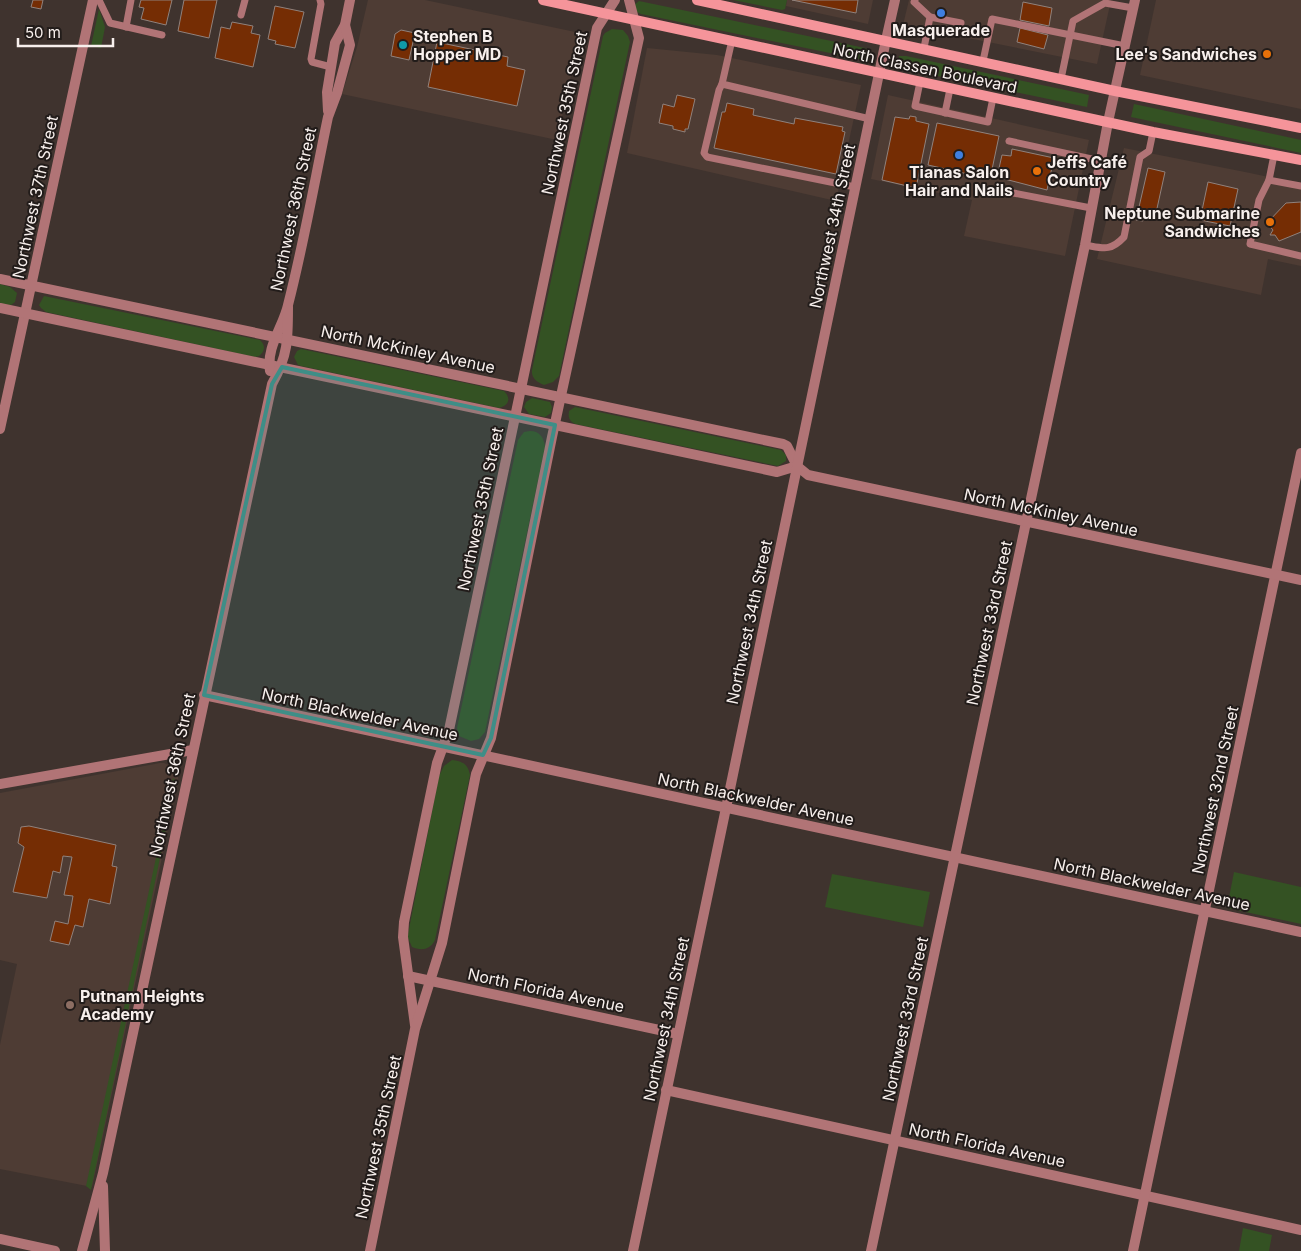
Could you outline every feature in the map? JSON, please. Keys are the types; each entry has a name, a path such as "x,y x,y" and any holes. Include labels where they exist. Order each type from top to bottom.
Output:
{"main road":[{"name":"North Classen Boulevard","path":"543,0 1153,132 1301,160"},
{"name":"North Classen Boulevard","path":"697,0 1115,91 1301,128"}],"street":[{"name":"Northwest 37th Street","path":"0,429 93,0"},
{"name":"Northwest 36th Street","path":"328,117 327,92 335,43 345,25 350,0"},
{"name":"Northwest 35th Street","path":"415,1029 403,937 404,922 437,763 449,730 597,28 615,0"},
{"name":"Northwest 35th Street","path":"370,1251 415,1029 442,943 476,774 491,738 555,424 639,38 629,0"},
{"name":"Northwest 34th Street","path":"633,1251 895,0"},
{"name":"Northwest 33rd Street","path":"871,1251 1085,245 1108,122 1134,4"},
{"name":"Northwest 36th Street","path":"272,384 269,365 275,337 288,307 328,117 337,93 350,45 345,25"},
{"name":"North McKinley Avenue","path":"0,279 783,444 787,446 797,466 808,475 1301,580"},
{"name":"Northwest 36th Street","path":"82,1251 103,1172 272,384 282,368 288,340 288,307"},
{"path":"0,308 778,472 797,466"},
{"name":"Northwest 32nd Street","path":"1133,1251 1300,458"},
{"name":"North Blackwelder Avenue","path":"204,695 1301,932"},
{"path":"0,784 193,750"},
{"name":"North Florida Avenue","path":"408,976 678,1034"},
{"name":"North Florida Avenue","path":"666,1090 1301,1230"},
{"name":"Northwest 36th Street","path":"103,1172 105,1251"},
{"path":"0,1239 56,1251"}],"lane":[{"path":"99,0 110,22 162,35"},
{"path":"126,27 131,0"},
{"path":"241,15 245,0"},
{"path":"320,0 321,4 311,59 312,62 331,67"},
{"path":"915,0 914,2 930,17 961,23"},
{"path":"1061,79 1073,22 1105,3 1134,4"},
{"path":"924,48 930,17"},
{"path":"983,61 992,19 1125,46"},
{"path":"732,40 722,84 718,90 704,153 707,156 855,187"},
{"path":"920,82 915,106 945,113 988,122 993,98"},
{"path":"722,84 870,119"},
{"path":"945,113 950,89"},
{"path":"1085,245 1108,249 1124,237 1140,157 1149,151 1153,132"},
{"path":"1009,141 1101,161"},
{"path":"1274,155 1269,180 1259,200 1250,244 1301,256"},
{"path":"1269,180 1301,186"},
{"path":"1003,192 1091,208"}],"highlighted area":[{"path":"282,367 555,425 491,738 483,755 204,695 272,384"}],"shaded area":[{"path":"368,0 425,0 580,33 557,140 342,94 357,47"},
{"path":"787,0 873,0 868,24 786,6"},
{"path":"909,0 1111,0 1097,64 903,25"},
{"path":"1156,0 1301,0 1301,109 1140,75"},
{"path":"647,48 717,55 861,85 836,201 627,153"},
{"path":"888,95 1089,140 1065,256 964,236 972,200 871,179"},
{"path":"1124,148 1301,184 1301,266 1268,259 1261,295 1097,259"},
{"name":"Putnam Heights Academy","path":"160,763 172,767 178,773 178,782 92,1187 0,1169 0,1045 17,964 0,960 0,793"}],"green space":[{"path":"733,0 787,0 785,9 782,10"},
{"path":"639,1 865,48 869,51 867,59 859,59 641,14 635,11 633,6"},
{"path":"99,9 105,27 101,48 91,46"},
{"path":"612,29 623,30 630,42 559,376 553,382 544,385 535,379 532,375 532,370 603,36"},
{"path":"899,56 1089,95 1087,107 899,68 897,67"},
{"path":"1134,104 1301,140 1301,153 1131,117"},
{"path":"0,284 10,287 17,293 15,302 11,305 0,304"},
{"path":"44,296 260,340 264,350 259,356 255,357 46,312 39,305"},
{"path":"301,349 504,391 508,397 508,402 505,406 499,408 301,366 298,365 294,357 297,351"},
{"path":"532,398 550,402 552,407 551,413 545,417 529,414 524,407 526,402"},
{"path":"575,407 781,450 786,455 786,461 778,466 575,424 570,420 569,411"},
{"path":"524,432 536,432 541,436 545,447 485,732 479,739 471,741 459,736 457,728 518,440"},
{"path":"452,760 464,764 468,768 470,775 435,940 428,948 419,949 412,947 408,934 439,776 444,766"},
{"path":"173,778 176,781 91,1190 86,1186"},
{"path":"1234,872 1301,887 1301,924 1227,908"},
{"path":"832,874 930,892 923,927 825,907"},
{"path":"1243,1228 1272,1235 1269,1251 1239,1251"}],"building":[{"path":"33,0 43,0 41,9 31,7"},
{"path":"141,0 172,0 166,25 141,19 144,8 139,7"},
{"path":"184,0 217,0 209,38 178,31"},
{"path":"792,0 858,0 856,13"},
{"path":"1023,2 1052,8 1049,26 1020,20"},
{"path":"275,6 304,12 295,48 275,44 276,41 268,39"},
{"path":"232,22 253,26 251,33 260,35 253,67 215,58 221,27 230,29"},
{"path":"1020,28 1048,35 1044,49 1017,42"},
{"name":"Stephen B Hopper MD","path":"401,30 415,33 409,60 391,56 395,34"},
{"path":"437,42 508,57 507,66 525,70 517,106 428,87"},
{"path":"677,95 695,99 688,129 685,129 685,132 673,129 673,126 659,123 663,104 674,107"},
{"path":"727,103 754,109 753,115 794,124 795,118 843,127 842,131 845,132 836,174 714,148 722,112 725,112"},
{"path":"910,116 916,117 916,121 929,124 916,188 882,180 895,117 909,119"},
{"path":"937,123 999,136 990,179 928,165"},
{"path":"1012,149 1054,158 1047,190 997,177 1002,155 1011,156"},
{"path":"1148,168 1165,172 1156,213 1145,210 1143,221 1136,220"},
{"path":"1208,182 1238,189 1230,226 1200,220"},
{"name":"Neptune Submarine Sandwiches","path":"1301,202 1301,232 1279,241 1275,235 1270,235 1273,230 1267,223 1286,203"},
{"path":"29,826 116,845 112,866 117,867 110,904 89,899 83,927 75,925 69,945 50,941 55,921 68,924 73,896 64,895 72,857 63,856 60,873 53,871 47,898 13,892 24,847 18,843 21,827"}],"place":[{"name":"Masquerade","path":"941,13"},
{"name":"Stephen B Hopper MD","path":"403,45"},
{"name":"Lee's Sandwiches","path":"1267,54"},
{"name":"Tianas Salon Hair and Nails","path":"959,155"},
{"name":"Jeffs Café Country","path":"1037,171"},
{"name":"Neptune Submarine Sandwiches","path":"1270,222"},
{"name":"Putnam Heights Academy","path":"70,1005"}]}
